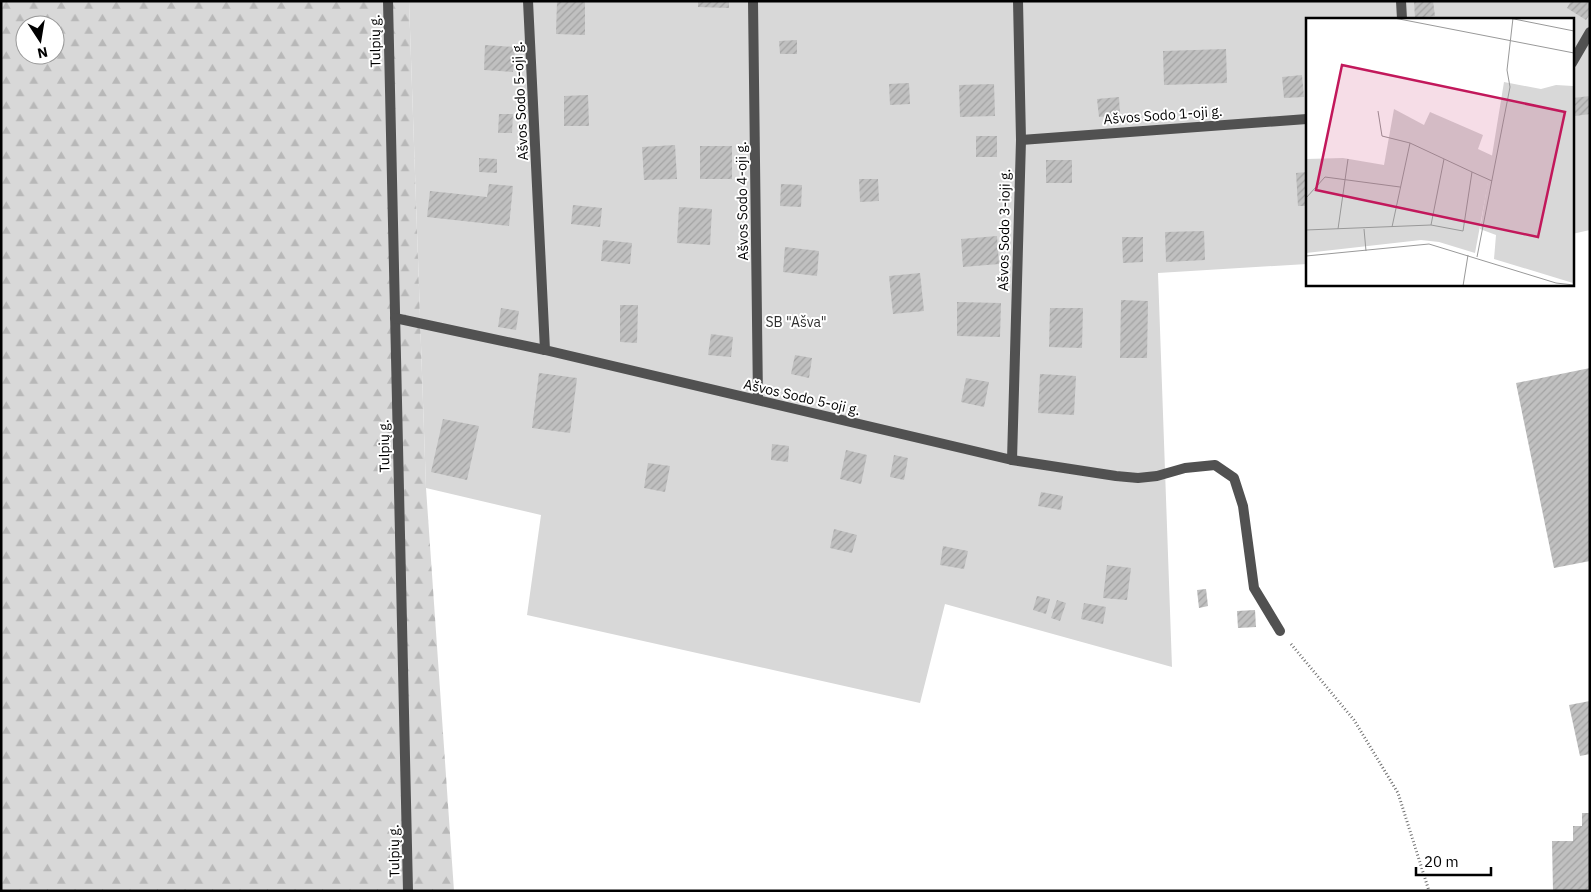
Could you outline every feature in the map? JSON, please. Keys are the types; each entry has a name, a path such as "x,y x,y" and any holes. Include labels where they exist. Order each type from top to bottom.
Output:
{"street":[{"name":"Tulpių g.","path":"388,1 408,891"},
{"name":"Ašvos Sodo 5-oji g.","path":"528,1 546,350 1012,460 1138,478 1157,476 1185,468 1215,465 1234,478 1243,506 1254,588 1280,630"},
{"name":"Ašvos Sodo 4-oji g.","path":"753,1 758,400"},
{"name":"Ašvos Sodo 3-ioji g.","path":"1012,460 1020,140 1018,1"},
{"path":"1401,1 1402,18"},
{"path":"1574,60 1590,32"},
{"name":"Ašvos Sodo 1-oji g.","path":"1020,140 1306,119"},
{"path":"395,318 546,350"}],"path":[{"path":"1280,630 1354,720 1398,793 1429,891"}],"green space":[{"path":"1,1 409,1 426,488 454,891 1,891"},
{"name":"SB \"Ašva\"","path":"409,1 1590,1 1590,230 1574,234 1574,18 1306,18 1306,264 1158,273 1172,667 945,604 920,703 527,615 541,515 426,488"}],"building":[{"path":"557,1 585,1 585,35 556,34"},
{"path":"698,1 729,1 729,8 698,7"},
{"path":"1414,1 1433,1 1435,16 1415,18"},
{"path":"1571,1 1590,1 1590,14 1586,20 1567,8"},
{"path":"797,40 797,54 780,54 779,41"},
{"path":"485,45 515,47 513,72 484,70"},
{"path":"1226,49 1227,83 1164,85 1163,51"},
{"path":"1302,75 1304,97 1284,98 1282,77"},
{"path":"909,83 910,104 890,105 889,84"},
{"path":"994,84 995,116 960,117 959,85"},
{"path":"588,95 589,126 564,126 564,96"},
{"path":"1590,96 1590,114 1575,116 1574,98"},
{"path":"1119,97 1120,115 1099,117 1097,99"},
{"path":"499,114 513,114 512,133 498,133"},
{"path":"976,136 997,136 997,157 976,157"},
{"path":"675,145 677,179 644,180 642,147"},
{"path":"700,146 732,146 732,179 700,179"},
{"path":"479,158 497,159 497,173 479,172"},
{"path":"1046,160 1072,160 1072,183 1046,183"},
{"path":"1306,172 1306,206 1298,206 1296,173"},
{"path":"859,179 878,179 879,201 860,202"},
{"path":"489,184 513,186 509,226 427,217 430,191 487,197"},
{"path":"781,184 802,185 801,207 780,206"},
{"path":"573,205 602,208 600,227 571,224"},
{"path":"679,207 712,209 710,245 677,243"},
{"path":"1204,231 1205,260 1166,262 1165,232"},
{"path":"997,236 999,264 963,267 961,239"},
{"path":"1122,237 1143,237 1143,262 1123,263"},
{"path":"603,240 632,243 630,264 601,261"},
{"path":"785,247 819,251 817,276 783,272"},
{"path":"920,273 924,311 893,314 889,276"},
{"path":"1121,300 1148,301 1147,358 1120,358"},
{"path":"957,302 1001,303 1000,337 957,336"},
{"path":"620,305 638,305 637,343 620,342"},
{"path":"501,308 519,311 516,330 498,327"},
{"path":"1050,308 1083,308 1082,348 1049,347"},
{"path":"711,334 733,337 731,357 708,355"},
{"path":"795,355 812,358 809,378 791,374"},
{"path":"1590,368 1590,561 1554,568 1516,383"},
{"path":"539,373 577,378 570,433 532,428"},
{"path":"1040,374 1076,376 1074,415 1038,413"},
{"path":"966,378 989,382 984,407 961,402"},
{"path":"443,419 479,426 467,480 431,472"},
{"path":"772,444 789,446 788,462 771,460"},
{"path":"846,450 867,455 861,484 840,479"},
{"path":"894,455 908,458 904,480 890,477"},
{"path":"648,463 670,466 665,492 644,488"},
{"path":"1041,492 1063,496 1061,510 1038,506"},
{"path":"834,529 857,535 852,553 830,548"},
{"path":"943,546 968,551 964,569 940,565"},
{"path":"1107,565 1131,568 1127,600 1103,598"},
{"path":"1206,589 1208,606 1199,608 1197,590"},
{"path":"1037,596 1050,599 1046,614 1033,610"},
{"path":"1057,600 1066,603 1060,621 1051,618"},
{"path":"1084,603 1106,607 1103,624 1081,619"},
{"path":"1255,610 1256,627 1238,628 1237,611"},
{"path":"1590,701 1590,754 1580,756 1569,705"},
{"path":"1582,813 1590,813 1590,891 1553,891 1552,841 1573,841 1573,826 1582,826"}]}
